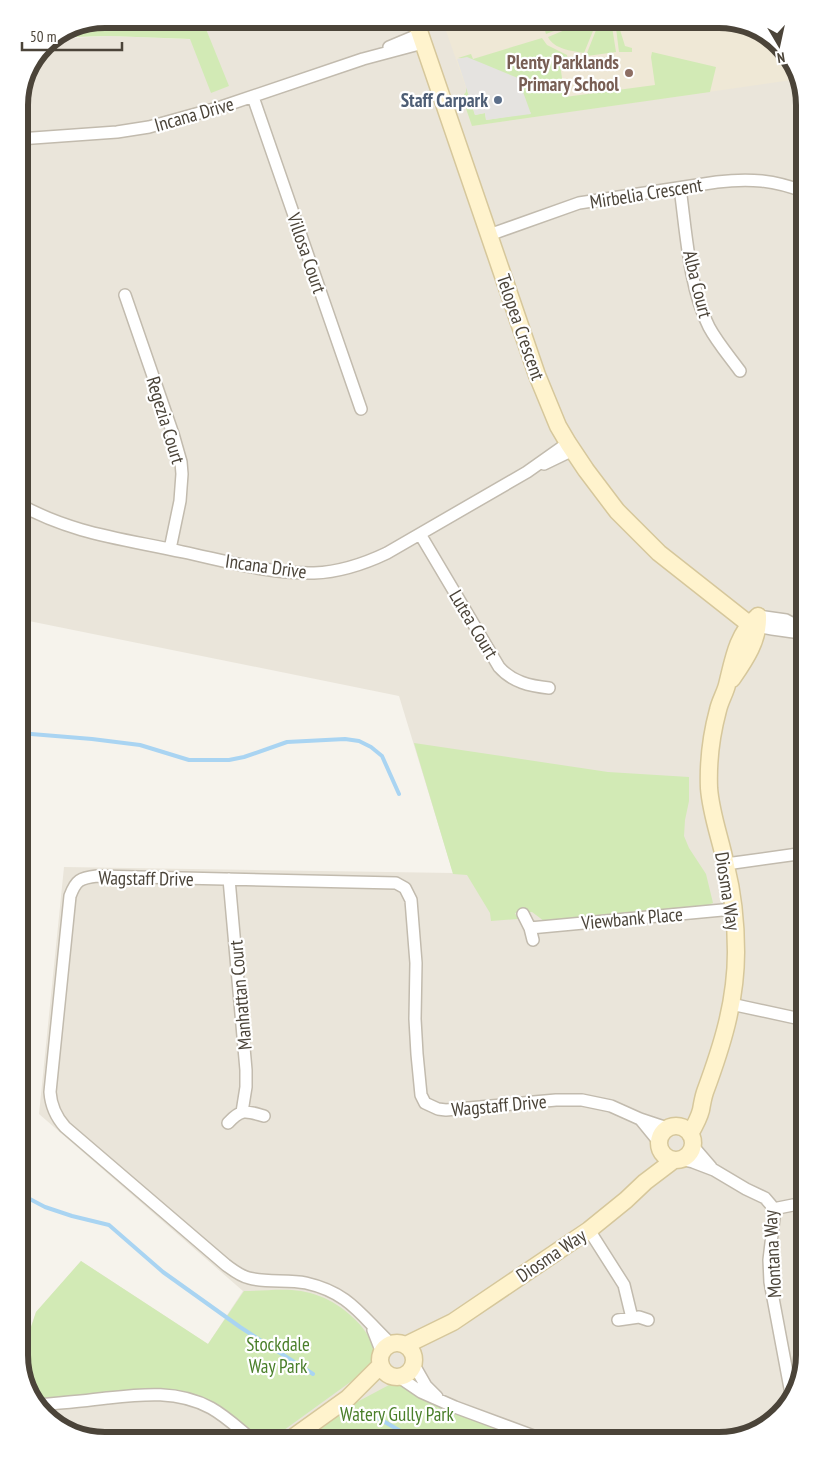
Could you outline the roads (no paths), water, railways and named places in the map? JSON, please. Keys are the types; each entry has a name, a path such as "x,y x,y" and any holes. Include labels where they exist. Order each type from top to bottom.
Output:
{"street":[{"name":"Incana Drive","path":"28,138 134,130 200,114 363,59 419,33"},
{"name":"Telopea Crescent","path":"419,33 537,375 558,426 570,446 601,491 631,526 665,558 703,586 740,602 755,622 786,620 796,625"},
{"name":"Villosa Court","path":"253,97 361,408"},
{"name":"Mirbelia Crescent","path":"490,235 578,203 749,180 774,182 796,189"},
{"name":"Alba Court","path":"680,188 693,276 698,297 710,328 740,370"},
{"name":"Regezia Court","path":"125,295 181,462 180,501 170,549"},
{"name":"Incana Drive","path":"28,509 48,519 73,528 264,569 295,573 316,572 344,568 369,561 420,534 570,446"},
{"name":"Lutea Court","path":"420,534 499,667 505,673 521,682 549,688"},
{"path":"755,622 796,632"},
{"name":"Diosma Way","path":"398,1355 453,1322 589,1230 645,1182 700,1112 704,1094 722,1047 732,1004 736,954 734,909 726,864 711,807 710,753 715,724 732,661 755,622"},
{"path":"726,864 796,854"},
{"name":"Wagstaff Drive","path":"440,1400 354,1305 341,1296 307,1283 290,1280 250,1278 238,1274 226,1266 59,1120 51,1101 51,1078 70,896 76,883 84,877 97,876 396,882 405,888 411,900 416,948 415,1036 422,1100 429,1106 446,1110 556,1100 582,1100 611,1106 640,1119 675,1143"},
{"name":"Manhattan Court","path":"230,879 246,1070 246,1087 242,1112"},
{"name":"Viewbank Place","path":"530,928 734,909"},
{"path":"523,914 530,928 533,940"},
{"path":"732,1004 796,1018"},
{"path":"228,1123 235,1115 242,1112 253,1112 264,1116"},
{"name":"Montana Way","path":"675,1143 714,1170 765,1198 773,1208 774,1218 769,1260 770,1282 790,1387"},
{"name":"Montana Way","path":"675,1143 693,1162 714,1170"},
{"path":"773,1208 796,1205"},
{"path":"589,1230 624,1285 632,1318"},
{"path":"618,1320 639,1317 648,1320"},
{"path":"348,1398 409,1373 398,1355"},
{"path":"398,1355 386,1373 397,1377 421,1392 524,1432"},
{"path":"306,1432 398,1355"},
{"path":"45,1404 135,1395 166,1394 181,1397 211,1408 234,1424 241,1432"}],"waterway":[{"path":"28,734 140,745 189,760 229,760 244,757 287,742 345,739 359,741 371,747 382,756 399,794"},
{"path":"28,1198 45,1207 72,1216 109,1225 163,1272 240,1327 313,1374"},
{"path":"376,1417 402,1432"}],"place":[{"name":"Plenty Parklands Primary School","path":"629,73"},
{"name":"Staff Carpark","path":"498,100"}],"park label":[{"name":"Stockdale Way Park","path":"278,1355"},
{"name":"Watery Gully Park","path":"397,1414"}]}
